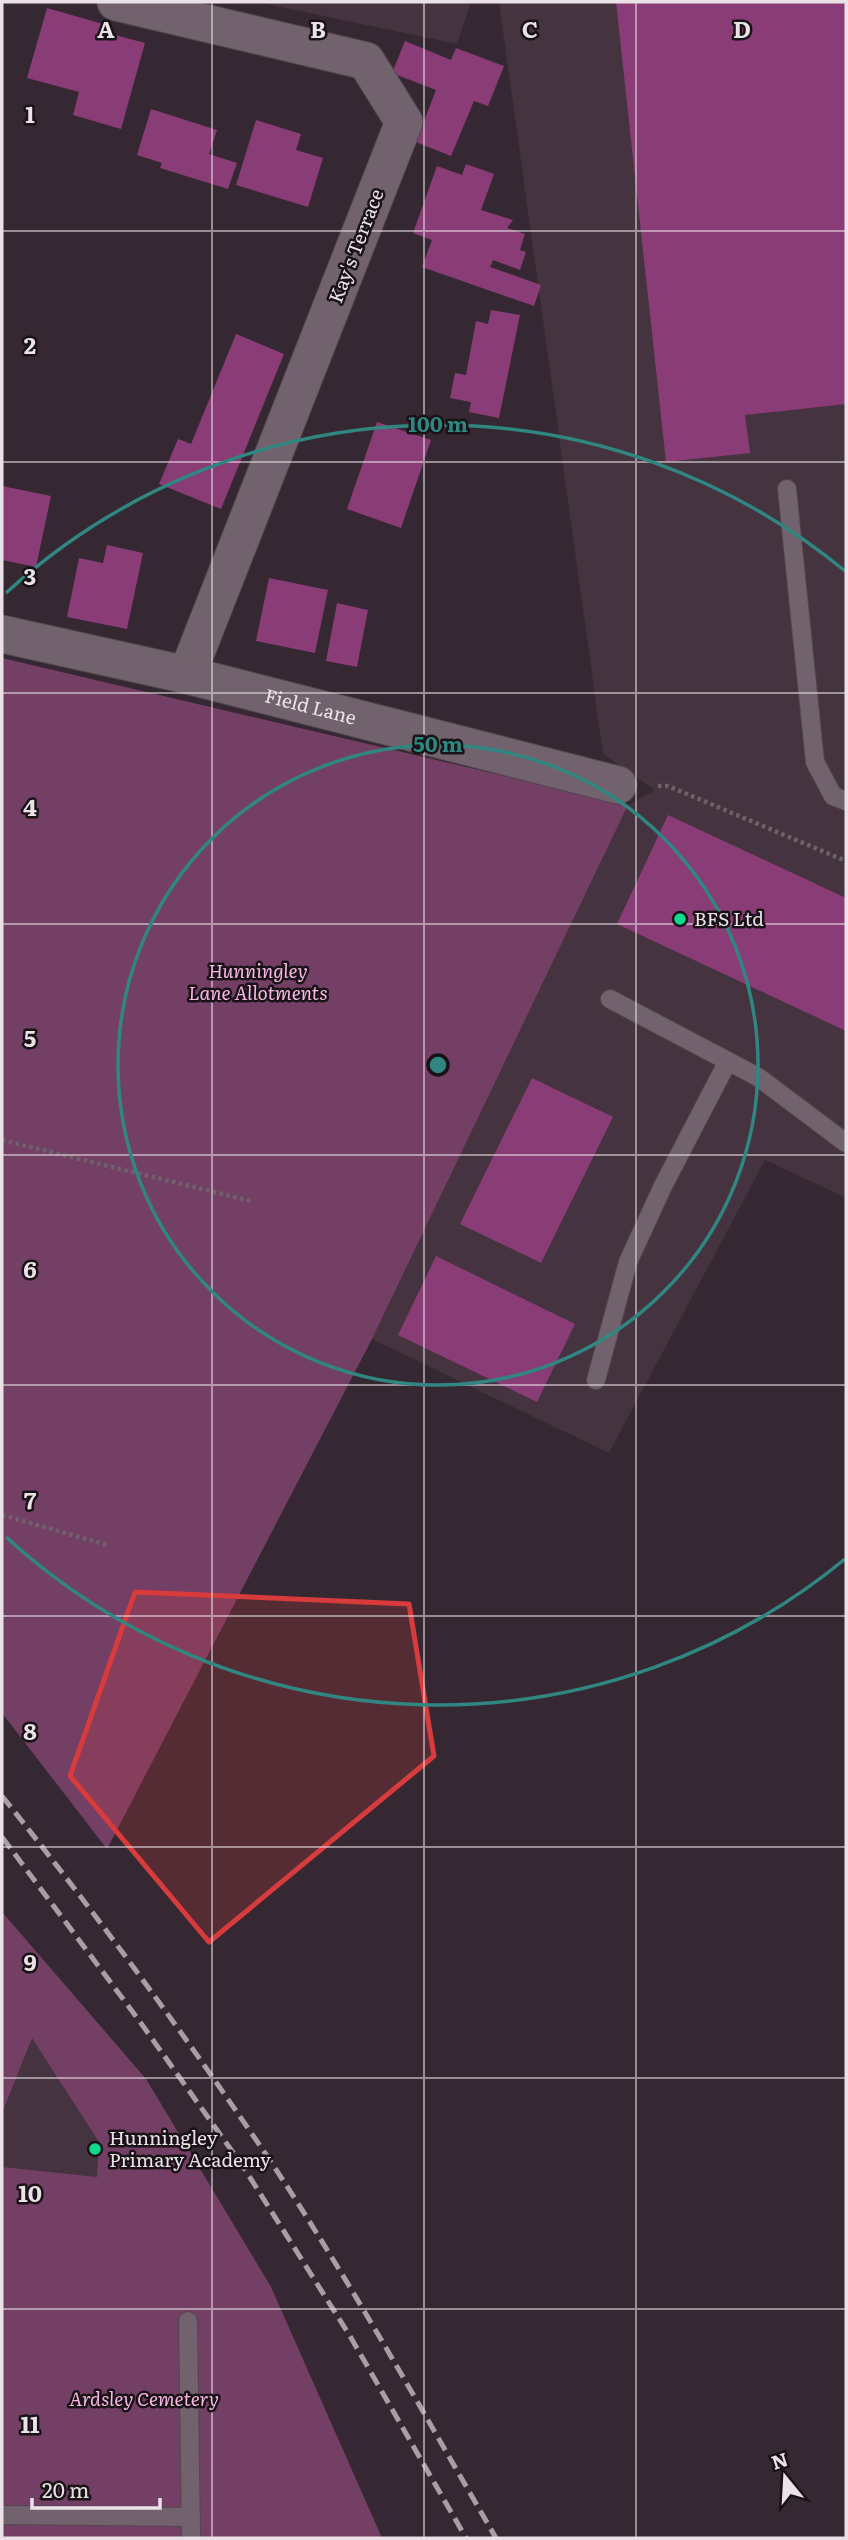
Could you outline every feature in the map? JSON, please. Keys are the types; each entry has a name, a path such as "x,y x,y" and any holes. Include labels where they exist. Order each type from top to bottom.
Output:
{"street":[{"name":"Kay's Terrace","path":"116,2 366,61 404,122 187,675"},
{"name":"Field Lane","path":"2,634 187,675 618,785"}],"lane":[{"path":"787,489 815,762 833,796 846,801"},
{"path":"610,999 758,1077 846,1143"},
{"path":"596,1380 628,1262 663,1186 728,1061"},
{"path":"188,2320 191,2538"},
{"path":"2,2515 191,2517"}],"path":[{"path":"618,785 668,786 846,861"},
{"path":"2,1140 251,1201"},
{"path":"2,1515 107,1545"}],"highlighted area":[{"path":"135,1592 409,1604 434,1756 209,1942 70,1776"}],"shaded area":[{"path":"257,2 471,2 457,44"},
{"path":"499,2 846,2 846,1198 765,1160 609,1453 372,1339 628,805 655,790 603,754"},
{"name":"Hunningley Primary Academy","path":"2,1912 146,2079 271,2287 2,2219"}],"green space":[{"name":"Hunningley Lane Allotments","path":"2,658 628,805 372,1339 107,1849 2,1713"},
{"name":"Ardsley Cemetery","path":"2,1912 146,2079 271,2287 382,2538 2,2538 2,2167 97,2177 99,2142 32,2038 2,2113"}],"building":[{"path":"616,2 846,2 846,404 745,415 750,453 666,462"},
{"path":"47,8 110,26 108,33 145,43 121,129 73,115 79,92 27,78"},
{"path":"405,41 451,60 456,48 504,66 488,106 474,101 451,156 416,142 436,90 392,73"},
{"path":"151,109 217,130 209,154 237,163 228,189 160,168 162,163 137,155"},
{"path":"256,120 301,134 296,150 323,158 308,207 236,185"},
{"path":"466,164 494,174 481,210 513,220 507,228 525,234 520,250 526,252 520,270 493,260 490,267 541,285 534,306 422,267 432,240 413,233 437,166 462,175"},
{"path":"491,310 520,315 499,418 469,412 471,402 450,398 455,373 466,375 476,321 488,324"},
{"path":"236,334 284,354 221,509 159,484 178,439 191,444"},
{"path":"377,422 431,440 401,528 347,509"},
{"path":"2,486 51,496 36,567 2,560"},
{"path":"107,545 143,553 127,629 67,617 79,558 103,563"},
{"path":"269,578 328,590 315,653 256,641"},
{"path":"337,603 368,610 357,667 326,661"},
{"path":"668,815 846,898 846,1031 617,924"},
{"path":"532,1078 613,1117 541,1263 460,1224"},
{"path":"436,1256 575,1324 537,1402 398,1335"}],"railway":[{"path":"2,1796 137,1972 265,2153 355,2295 496,2538"},
{"path":"2,1837 138,2019 244,2168 350,2336 466,2538"}],"place":[{"name":"BFS Ltd","path":"680,919"},
{"name":"Hunningley Primary Academy","path":"95,2149"}]}
